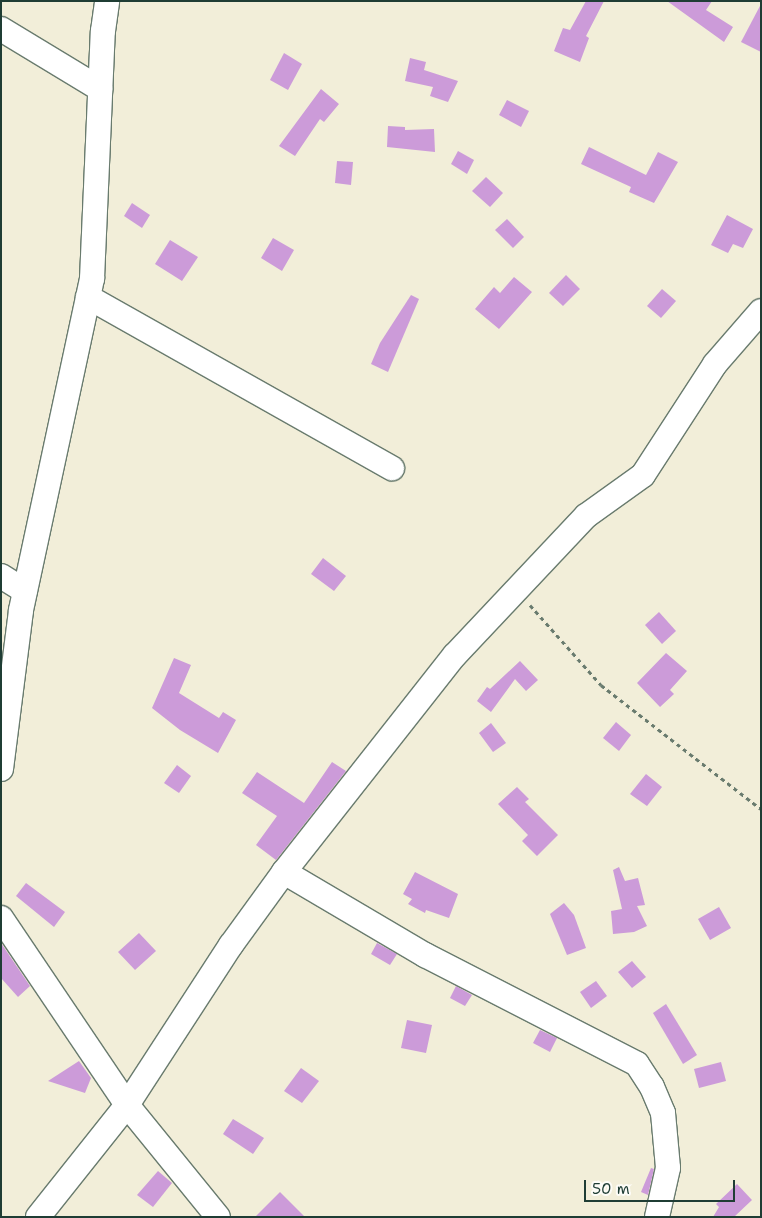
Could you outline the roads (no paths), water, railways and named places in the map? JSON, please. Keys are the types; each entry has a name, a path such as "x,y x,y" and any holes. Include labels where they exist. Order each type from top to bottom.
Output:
{"street":[{"path":"1,769 25,591 92,280 100,89 107,1"},
{"path":"1,29 100,89"},
{"path":"88,297 392,468"},
{"path":"38,1217 126,1105 232,946 284,872 455,655 586,516 642,475 715,364 761,311"},
{"path":"1,576 25,591"},
{"path":"284,872 425,954 638,1064 652,1087 664,1113 668,1168 657,1217"},
{"path":"1,918 126,1105 218,1217"}]}
